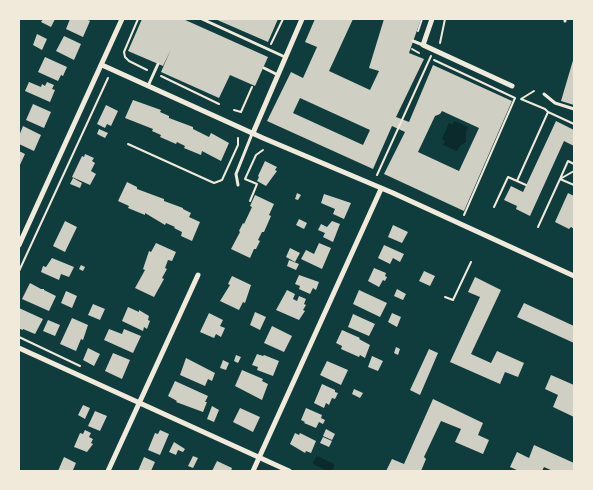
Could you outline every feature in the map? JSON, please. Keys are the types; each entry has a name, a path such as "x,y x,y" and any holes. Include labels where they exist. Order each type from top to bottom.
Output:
{"street":[{"path":"19,245 122,19"},
{"path":"252,133 302,19"},
{"path":"432,19 423,45 512,86"},
{"path":"102,64 574,276"},
{"path":"253,471 381,189"},
{"path":"108,471 198,274"},
{"path":"19,348 289,471"}],"lane":[{"path":"202,19 285,57"},
{"path":"413,41 423,45"},
{"path":"148,86 158,64"},
{"path":"264,68 278,74"},
{"path":"544,94 554,103 574,109"},
{"path":"238,185 236,174 252,133"}],"path":[{"path":"270,44 283,19"},
{"path":"418,31 422,19"},
{"path":"441,46 439,41 445,19"},
{"path":"412,50 421,54"},
{"path":"377,175 433,50"},
{"path":"430,58 515,98 464,215"},
{"path":"19,271 108,78"},
{"path":"234,110 241,112 252,87"},
{"path":"534,91 522,99 574,124"},
{"path":"517,181 548,112"},
{"path":"128,144 214,183 222,180 238,145 238,138"},
{"path":"250,201 257,184 245,179 256,155 263,150"},
{"path":"538,227 568,161 574,164"},
{"path":"560,179 574,171"},
{"path":"494,207 508,177 526,185"},
{"path":"560,179 574,185"},
{"path":"445,298 453,300 471,262"},
{"path":"19,337 80,366"}],"water":[{"path":"454,121 468,127 466,142 457,151 443,145 445,141 442,139 449,123 452,125"},
{"path":"317,456 334,464 333,471 328,471 313,464"}],"building":[{"path":"43,19 55,19 51,27 41,22"},
{"path":"70,19 86,19 90,21 83,37 66,29"},
{"path":"142,19 183,19 268,57 255,86 230,75 219,98 161,72 171,49 163,66 128,51"},
{"path":"215,19 278,19 268,42"},
{"path":"315,19 353,19 329,71 370,90 379,71 369,68 384,19 421,19 409,53 424,59 396,117 409,122 433,65 512,101 464,211 384,174 405,132 392,126 373,169 267,121 291,72 303,78 317,47 305,42","holes":["300,98 370,130 363,145 293,113","442,111 479,128 459,171 418,152 435,116"]},
{"path":"37,34 47,39 42,50 33,45"},
{"path":"64,36 81,44 74,60 56,51"},
{"path":"45,57 67,67 63,76 61,75 58,81 38,72"},
{"path":"574,57 574,105 561,101"},
{"path":"29,82 41,87 42,84 45,86 47,82 54,85 52,89 55,90 50,102 25,91"},
{"path":"133,100 161,110 160,112 169,116 169,118 193,127 193,129 209,137 211,133 229,143 221,161 202,151 201,155 184,148 185,146 177,142 176,144 160,137 161,135 152,131 153,129 125,118"},
{"path":"33,104 51,112 44,128 26,120"},
{"path":"106,105 118,111 111,126 107,124 105,128 97,124"},
{"path":"556,121 574,130 574,146 564,141 530,216 516,209 517,206 504,200 511,186 523,192"},
{"path":"23,126 41,135 34,151 19,144 19,136"},
{"path":"99,129 108,133 105,138 97,134"},
{"path":"19,151 25,154 19,167"},
{"path":"85,154 94,158 92,161 95,163 91,171 96,174 90,185 72,177 82,156 84,157"},
{"path":"265,161 277,167 275,170 277,171 266,186 257,181"},
{"path":"73,178 82,183 80,188 70,184"},
{"path":"127,182 137,187 137,189 164,199 164,201 191,213 189,217 200,222 192,241 181,236 182,232 175,227 166,223 165,225 145,213 145,215 128,208 129,206 118,201"},
{"path":"297,193 301,195 298,200 295,199"},
{"path":"568,193 574,196 574,229 571,227 569,229 555,222"},
{"path":"324,194 351,203 344,219 333,214 335,209 321,203"},
{"path":"255,195 274,204 264,232 262,232 258,240 260,241 250,258 231,249 252,207 250,206"},
{"path":"299,219 307,223 304,229 296,225"},
{"path":"65,221 77,227 65,252 53,246"},
{"path":"332,221 340,224 333,242 323,237 325,233 318,230 321,224 327,227"},
{"path":"393,225 408,232 402,243 388,237"},
{"path":"156,243 176,252 172,261 168,260 165,268 167,269 162,278 164,279 154,297 135,288 145,270 143,269 149,251 151,252"},
{"path":"319,243 331,248 322,269 301,259 306,250 314,254"},
{"path":"384,245 404,254 400,262 393,258 390,264 378,258"},
{"path":"290,248 300,253 295,262 286,257"},
{"path":"52,258 74,267 69,277 61,274 59,280 41,272 43,266 46,267"},
{"path":"289,260 299,264 296,270 287,266"},
{"path":"81,265 85,267 83,271 79,269"},
{"path":"374,268 386,273 385,281 383,280 379,287 368,281"},
{"path":"424,271 435,276 430,286 419,281"},
{"path":"299,275 319,282 316,290 313,288 310,294 299,289 300,286 295,284"},
{"path":"232,276 251,285 245,303 243,302 239,310 220,301 230,285 228,284"},
{"path":"475,277 501,290 471,354 491,363 497,351 524,363 518,377 505,372 500,384 450,362 480,297 468,292"},
{"path":"30,283 56,296 49,311 22,299"},
{"path":"397,289 406,294 403,300 394,296"},
{"path":"287,290 295,294 293,299 297,301 299,296 306,299 304,304 306,305 303,310 305,311 299,320 276,310"},
{"path":"359,290 387,303 380,317 353,304"},
{"path":"66,291 77,296 72,308 61,303"},
{"path":"524,303 574,326 574,343 517,317"},
{"path":"93,304 105,309 100,320 88,315"},
{"path":"128,307 139,312 139,310 149,316 148,320 150,321 147,329 144,327 143,331 122,321"},
{"path":"19,308 43,319 35,334 20,329"},
{"path":"255,312 266,317 260,330 250,325"},
{"path":"209,313 223,320 220,326 225,328 221,337 216,334 214,338 200,332"},
{"path":"392,313 401,317 397,327 388,322"},
{"path":"353,314 375,324 369,336 348,327"},
{"path":"72,318 88,325 83,340 81,339 76,351 60,344"},
{"path":"48,320 60,325 55,336 43,331"},
{"path":"272,326 292,336 284,352 264,343"},
{"path":"109,329 122,334 124,329 141,336 133,353 104,340"},
{"path":"342,330 370,345 365,358 341,349 342,346 336,343"},
{"path":"396,347 400,349 398,355 394,353"},
{"path":"88,348 100,354 94,366 83,360"},
{"path":"429,349 438,353 420,395 410,390"},
{"path":"113,353 130,360 122,379 105,371"},
{"path":"257,354 279,361 273,376 257,370 258,367 252,365"},
{"path":"236,355 241,357 238,363 234,361"},
{"path":"372,356 383,361 378,371 368,367"},
{"path":"186,358 215,373 212,381 208,379 205,386 180,375"},
{"path":"223,360 229,363 226,370 220,368"},
{"path":"327,361 348,370 341,385 320,375"},
{"path":"242,370 263,379 262,381 268,384 262,400 235,386"},
{"path":"551,375 574,385 574,417 553,407 558,395 545,389"},
{"path":"175,381 208,396 203,412 176,402 168,396"},
{"path":"322,384 338,393 335,399 332,398 329,405 326,403 324,408 314,403"},
{"path":"354,389 363,393 360,398 352,394"},
{"path":"433,399 483,423 478,435 489,440 483,454 455,442 461,429 441,421 424,457 426,459 421,471 386,471 392,459 404,464"},
{"path":"83,405 90,408 85,419 78,415"},
{"path":"212,406 219,410 214,422 207,419"},
{"path":"240,408 260,417 253,432 233,422"},
{"path":"306,408 322,415 321,418 325,420 323,424 319,422 316,428 304,423 301,420"},
{"path":"95,411 107,416 100,431 88,426"},
{"path":"326,429 335,434 332,440 323,436"},
{"path":"85,430 91,433 89,437 93,439 91,443 93,444 87,452 74,447 80,433 83,434"},
{"path":"160,430 169,434 160,455 148,450 155,433 158,434"},
{"path":"295,433 299,435 300,433 316,441 311,453 306,451 305,453 290,444"},
{"path":"323,437 332,441 329,447 320,443"},
{"path":"174,442 185,449 183,452 178,450 176,455 169,452"},
{"path":"534,445 574,463 574,471 553,471 544,467 542,471 519,471 510,467 517,452 529,458"},
{"path":"193,456 198,458 193,468 188,466"},
{"path":"64,457 76,463 73,470 76,471 58,471"},
{"path":"144,457 155,462 151,471 138,471"},
{"path":"217,461 232,468 231,471 212,471"}]}
